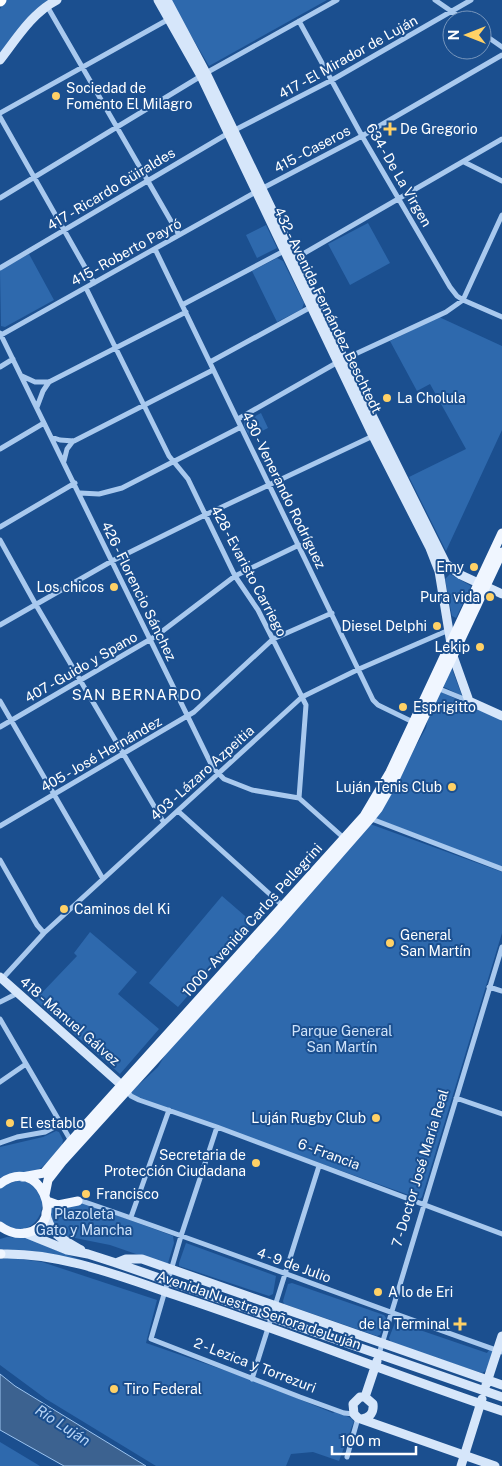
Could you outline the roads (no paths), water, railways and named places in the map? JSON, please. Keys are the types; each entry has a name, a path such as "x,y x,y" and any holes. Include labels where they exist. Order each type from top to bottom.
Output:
{"main road":[{"path":"0,60 32,18 57,0"},
{"name":"432 - Avenida Fernández Beschtedt","path":"158,0 203,75"},
{"name":"432 - Avenida Fernández Beschtedt","path":"167,0 230,132 296,258 373,436 430,548 437,565 450,640"},
{"name":"432 - Avenida Fernández Beschtedt","path":"259,190 284,250 311,307 446,564 454,572 502,594"},
{"name":"1000 - Avenida Carlos Pellegrini","path":"1,1183 12,1178 44,1173 71,1141 125,1088 273,930 347,840 367,817 378,809 396,777 453,656 502,533"},
{"name":"1000 - Avenida Carlos Pellegrini","path":"367,817 414,722 450,640 502,552"},
{"path":"440,580 445,575 454,572"},
{"path":"450,640 453,656 469,701 502,716"},
{"name":"1000 - Avenida Carlos Pellegrini","path":"46,1213 46,1184 51,1176 283,906 347,840"},
{"name":"418 - Manuel Gálvez","path":"1,978 125,1088"},
{"path":"22,1177 34,1181 41,1187 46,1198 58,1205 78,1202"},
{"path":"0,1237 31,1231 39,1225 46,1213"},
{"name":"Avenida Nuestra Señora de Luján","path":"46,1213 51,1229 62,1239 88,1254"},
{"path":"0,1226 13,1233"},
{"name":"Avenida Nuestra Señora de Luján","path":"25,1233 67,1250 88,1254 168,1280 502,1397"},
{"name":"Avenida Nuestra Señora de Luján","path":"1,1254 19,1254 60,1259 146,1285 268,1326 502,1411"},
{"name":"Avenida Nuestra Señora de Luján","path":"116,1263 126,1259 142,1259 502,1385"},
{"path":"116,1263 146,1285"},
{"path":"123,1278 151,1275"},
{"path":"461,1466 484,1391 500,1351 502,1336"},
{"name":"7 - Doctor José María Real","path":"365,1397 379,1354"},
{"path":"360,1397 365,1397 370,1400 373,1408 371,1414 358,1417 352,1409 353,1404 360,1397"},
{"name":"2 - Lezica y Torrezuri","path":"358,1417 495,1466"}],"street":[{"path":"0,198 203,75 337,0"},
{"path":"435,0 450,10"},
{"name":"417 - El Mirador de Luján","path":"454,10 471,0"},
{"path":"47,6 178,235"},
{"name":"417 - El Mirador de Luján","path":"230,132 332,80 442,17"},
{"path":"0,113 169,18"},
{"name":"634 - De La Virgen","path":"299,21 362,136 450,286 462,300 502,318"},
{"name":"415 - Caseros","path":"259,190 362,136 502,55"},
{"path":"0,117 94,282"},
{"name":"417 - Ricardo Güiraldes","path":"0,268 230,132"},
{"path":"296,258 502,139"},
{"path":"464,162 502,180"},
{"name":"415 - Roberto Payró","path":"0,334 86,288 259,190"},
{"path":"238,419 341,361 446,312 462,300 502,215"},
{"name":"430 - Venerando Rodríguez","path":"154,249 373,700 414,722"},
{"path":"182,305 284,250"},
{"name":"428 - Evaristo Carriego","path":"86,288 172,462 188,479 235,576 255,604 302,697 307,710 299,798"},
{"path":"210,362 311,307"},
{"path":"21,376 35,382 49,382 186,312"},
{"name":"426 - Florencio Sánchez","path":"0,334 80,493 213,768 232,782 261,793 299,798"},
{"path":"0,366 13,359"},
{"path":"64,462 67,450 74,441 214,370"},
{"path":"37,407 43,391 49,382"},
{"path":"0,449 44,423"},
{"path":"80,493 99,494 114,491 241,427"},
{"path":"0,625 112,561 373,436"},
{"path":"51,437 74,441"},
{"path":"0,527 75,483"},
{"path":"0,540 122,754 164,823"},
{"name":"407 - Guido y Spano","path":"0,727 150,640 235,576 299,545"},
{"name":"405 - José Hernández","path":"0,826 187,717 273,639 332,613"},
{"name":"403 - Lázaro Azpeitia","path":"1,978 44,933 302,697 359,669 449,630"},
{"path":"437,688 469,701"},
{"path":"0,701 103,878"},
{"path":"299,798 347,840"},
{"path":"178,811 283,906"},
{"path":"367,817 502,869"},
{"path":"0,860 37,925 44,933"},
{"name":"7 - Doctor José María Real","path":"379,1354 502,947"},
{"path":"490,987 502,991"},
{"path":"0,1002 18,992"},
{"path":"0,1019 71,1141"},
{"path":"0,1082 26,1064"},
{"name":"6 - Francia","path":"125,1088 132,1096 139,1100 217,1127 502,1234"},
{"path":"456,1098 502,1114"},
{"path":"130,1217 169,1110"},
{"path":"0,1143 17,1137 45,1132 60,1124"},
{"path":"165,1291 217,1127"},
{"path":"252,1379 319,1166"},
{"name":"4 - 9 de Julio","path":"78,1202 82,1201 130,1217 500,1351"},
{"name":"2 - Lezica y Torrezuri","path":"165,1291 151,1336 153,1340 252,1379 358,1417"},
{"path":"346,1457 358,1417"}],"water":[{"name":"Río Luján","path":"0,1374 15,1386 146,1466 64,1466 0,1430"}],"place":[{"name":"Sociedad de Fomento El Milagro","path":"56,96"},
{"name":"De Gregorio","path":"390,129"},
{"name":"La Cholula","path":"387,398"},
{"name":"Emy","path":"474,567"},
{"name":"Los chicos","path":"114,587"},
{"name":"Pura vida","path":"490,597"},
{"name":"Diesel Delphi","path":"437,626"},
{"name":"Lekip","path":"480,647"},
{"name":"Esprigitto","path":"403,707"},
{"name":"Luján Tenis Club","path":"452,787"},
{"name":"Caminos del Ki","path":"64,909"},
{"name":"General San Martín","path":"390,943"},
{"name":"Luján Rugby Club","path":"376,1118"},
{"name":"El establo","path":"10,1123"},
{"name":"Secretaria de Protección Ciudadana","path":"256,1163"},
{"name":"Francisco","path":"86,1194"},
{"name":"A lo de Eri","path":"378,1292"},
{"name":"de la Terminal","path":"460,1324"},
{"name":"Tiro Federal","path":"114,1389"}],"district":[{"name":"SAN BERNARDO","path":"137,694"}],"park label":[{"name":"Parque General San Martín","path":"342,1040"},
{"name":"Plazoleta Gato y Mancha","path":"84,1222"}]}
